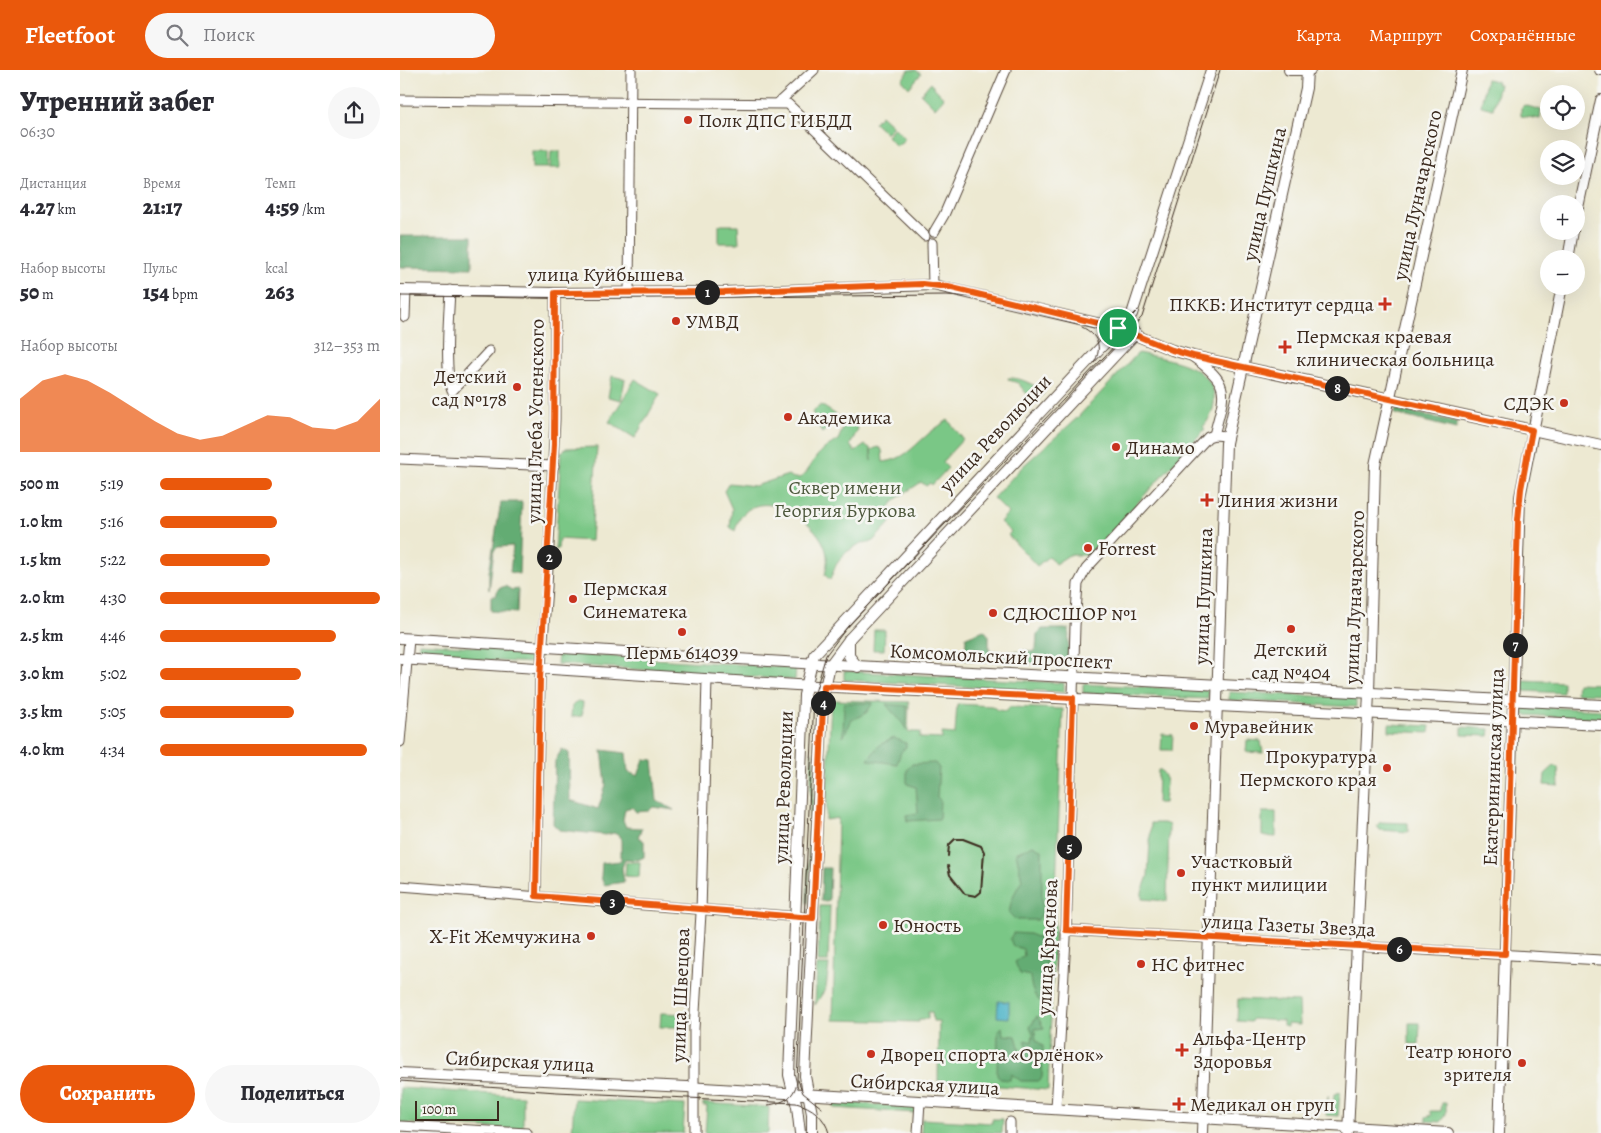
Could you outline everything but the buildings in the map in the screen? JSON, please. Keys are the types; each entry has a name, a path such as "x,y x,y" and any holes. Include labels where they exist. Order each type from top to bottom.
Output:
{"main road":[{"name":"улица Революции","path":"800,1133 797,1107 792,1094 789,1075 800,758 804,695 814,655 845,619 1118,328 1135,307 1211,70"},
{"path":"1289,70 1308,70"},
{"name":"улица Пушкина","path":"1202,1133 1210,938 1224,469 1228,436 1302,105 1308,70"},
{"name":"улица Луначарского","path":"1348,1130 1369,694 1375,470 1462,70"},
{"path":"1581,195 1601,100"},
{"name":"улица Куйбышева","path":"403,290 629,293 826,290 933,285 1118,328 1136,333 1172,350 1193,356 1601,445"},
{"name":"Екатерининская улица","path":"1499,1133 1520,497 1560,295"},
{"name":"улица Революции","path":"812,1133 812,1114 805,1076 824,686 830,665 850,638 1136,333"},
{"name":"Комсомольский проспект","path":"405,638 812,664 1601,705"},
{"path":"850,638 847,651 850,659 858,666"},
{"name":"Комсомольский проспект","path":"404,659 806,686 1368,712 1601,725"},
{"name":"Сибирская улица","path":"400,1073 1056,1108 1348,1130 1448,1133"}],"street":[{"path":"629,293 631,70"},
{"path":"779,102 814,70"},
{"path":"933,285 932,243 927,242 930,234 944,215 1006,70"},
{"path":"400,100 631,104 779,102 793,107 930,234"},
{"path":"403,290 405,317"},
{"path":"450,290 449,353 452,391 490,351"},
{"name":"улица Глеба Успенского","path":"536,896 541,669 554,466 555,293"},
{"path":"1193,356 1215,372 1222,387 1221,410 1214,435 1228,436"},
{"name":"улица Краснова","path":"1056,1108 1066,930 1077,593 1081,578 1155,493 1208,437 1214,435"},
{"path":"400,459 554,466"},
{"path":"400,742 405,638"},
{"name":"улица Швецова","path":"694,1133 694,1069 708,679"},
{"path":"400,886 813,918"},
{"name":"улица Газеты Звезда","path":"1066,930 1601,960"},
{"path":"918,1133 920,1102"},
{"path":"1010,1122 1010,1133"},
{"path":"400,1126 526,1133"}],"green space":[{"path":"909,70 916,70 921,74 909,88 902,80"},
{"path":"1486,79 1497,81 1496,84 1499,84 1493,109 1481,106"},
{"path":"930,83 944,98 935,108 921,94"},
{"path":"1524,105 1540,110 1540,119 1521,116 1521,108"},
{"path":"881,115 893,126 886,133 874,122"},
{"path":"894,127 904,137 904,140 896,146 887,136"},
{"path":"532,151 548,151 548,168 532,168"},
{"path":"551,151 560,151 560,168 550,168"},
{"path":"719,225 738,225 739,243 719,243"},
{"path":"400,236 472,236 472,268 400,267"},
{"name":"Динамо","path":"1138,353 1175,361 1188,366 1208,380 1213,390 1214,403 1213,410 1203,427 1205,429 1090,555 1069,555 1055,564 1049,556 1037,566 1008,535 1011,532 1000,522 1008,513 993,498 1023,466 1077,418"},
{"path":"612,376 625,379 621,400 608,397"},
{"path":"1008,378 1027,382 1044,391 1044,393 1034,403 1018,383"},
{"path":"635,379 660,394 635,438 609,422"},
{"path":"821,405 838,416 838,419 822,433 812,412"},
{"path":"1396,409 1457,422 1456,429 1395,414"},
{"name":"Сквер имени Георгия Буркова","path":"847,419 847,423 850,419 853,419 858,429 850,445 855,452 865,445 870,448 872,461 871,450 878,447 882,450 883,462 896,459 948,420 963,439 942,462 948,468 932,485 930,483 926,486 921,482 897,498 889,509 890,523 872,542 861,543 845,553 836,565 830,580 825,575 827,556 823,542 813,529 800,518 785,509 769,505 755,506 743,515 735,531 730,527 732,509 724,491 729,483 755,486 788,475 793,478 801,477 819,454 838,440"},
{"path":"597,447 591,541 559,539 558,549 555,550 561,453 566,448"},
{"path":"501,502 522,502 519,574 510,572 513,546 498,547 494,550 489,590 489,572"},
{"path":"505,586 512,590 518,589 517,613 491,611 491,596 496,596 498,589"},
{"path":"1042,629 1069,629 1068,665 965,660 966,637 984,630 989,636 989,651 1022,652 1025,650 1032,652 1036,649 1037,634"},
{"path":"874,630 885,630 884,650 873,650"},
{"path":"419,643 532,651 531,663 419,656"},
{"path":"558,653 796,668 795,680 557,664"},
{"path":"844,671 1064,683 1064,692 844,680"},
{"path":"1523,680 1563,682 1563,693 1522,691"},
{"path":"1577,683 1601,684 1601,694 1576,693"},
{"path":"1083,684 1208,690 1208,699 1083,693"},
{"path":"1229,692 1356,698 1356,707 1229,700"},
{"path":"831,700 909,702 908,732 920,732 920,738 942,739 942,733 955,734 957,704 992,706 997,710 1007,711 1009,707 1063,709 1048,1090 938,1081 939,1021 933,1021 932,1012 928,1012 928,1019 919,1019 919,1022 833,1020 838,818 826,820"},
{"path":"577,701 583,702 582,716 571,717 572,706"},
{"path":"844,703 873,703 866,713 852,720 843,737"},
{"path":"886,704 907,706 906,730 902,723"},
{"path":"1524,706 1601,710 1601,719 1524,715"},
{"path":"1389,724 1430,726 1429,733 1389,731"},
{"path":"1462,727 1490,729 1489,736 1462,735"},
{"path":"1162,734 1173,735 1172,750 1161,750"},
{"path":"894,738 906,743 906,747 901,752 897,764 868,760 879,745"},
{"path":"1247,740 1261,741 1263,753 1246,752"},
{"path":"562,749 569,753 570,800 598,809 606,785 602,750 626,753 628,772 638,776 644,759 653,760 657,801 674,810 653,807 649,811 636,812 632,807 625,809 623,820 626,827 642,828 638,837 644,841 644,857 638,860 625,859 622,868 624,882 604,885 601,877 602,863 621,861 621,837 614,833 606,835 559,830 553,824 555,761"},
{"path":"812,752 814,767 807,903"},
{"path":"935,763 939,768 937,797 940,800 939,819 907,821 906,815 918,813 916,787 907,784 907,770 912,764"},
{"path":"1554,766 1558,767 1559,786 1544,785 1545,774"},
{"path":"1158,770 1161,770 1165,776 1164,803 1157,803"},
{"path":"1262,812 1276,812 1276,837 1262,836"},
{"path":"1380,822 1408,823 1408,832 1380,830 1377,826"},
{"path":"1151,823 1169,825 1167,901 1142,899 1142,892 1148,876"},
{"path":"1033,845 1042,850 1042,913 1038,920 1016,920 1009,913 1012,898 1022,880 1016,853"},
{"path":"626,862 640,862 639,877 625,876"},
{"path":"822,868 830,868 829,901 821,901"},
{"path":"820,906 830,906 828,962 818,962"},
{"path":"1013,933 1029,934 1039,938 1041,956 1046,962 1045,1004 1035,996 1030,976 1020,974 1015,962 1024,956 1023,949 1013,946 1010,939"},
{"path":"817,965 829,965 826,988 815,1005"},
{"path":"1238,999 1299,1002 1300,1025 1287,1024 1287,1027 1283,1026 1283,1021 1252,1019 1251,1022 1237,1021"},
{"path":"661,1013 690,1014 690,1027 660,1027"},
{"path":"1037,1016 1044,1028 1035,1029 1036,1040 1043,1046 1042,1077 1040,1081 1021,1081 1011,1074 1010,1080 1000,1079 997,1074 998,1031 1002,1027 1003,1035 1016,1036 1023,1061 1028,1049 1025,1040 1032,1042 1033,1033 1030,1027"},
{"path":"1409,1023 1420,1023 1419,1044 1409,1044"},
{"path":"400,1088 523,1096 523,1130 400,1123"},
{"path":"1340,1092 1338,1116 1326,1115 1328,1096 1328,1109 1333,1110 1334,1094"},
{"path":"574,1099 685,1105 683,1133 572,1133"},
{"path":"834,1102 915,1107 916,1113 834,1108"},
{"path":"703,1103 769,1107 768,1133 705,1133 707,1106 703,1106"},
{"path":"1442,1103 1446,1103 1446,1114 1440,1122 1426,1121 1426,1117 1432,1115 1430,1111 1441,1111"},
{"path":"922,1119 992,1123 992,1119 1003,1119 1002,1133 921,1133"}],"water":[{"path":"998,1001 1009,1002 1009,1018 997,1017"}],"tram line":[{"path":"768,1105 787,1099 796,1088 797,1082 814,696 826,655 848,626 1142,317 1220,70"},
{"path":"400,296 606,298 947,295 974,297 1104,330 1123,325 1138,310"},
{"path":"1082,327 1092,334 1097,342 1098,352 1094,363"},
{"path":"798,1080 803,1093 822,1108"},
{"path":"400,1081 557,1092 796,1103 807,1107 817,1114 824,1122 829,1133"}],"railway":[{"path":"948,856 949,845 955,839 963,839 981,846 984,852 981,892 976,896 965,894 950,875 948,866"}],"place":[{"name":"Полк ДПС ГИБДД","path":"688,120"},
{"name":"ПККБ: Институт сердца","path":"1385,304"},
{"name":"УМВД","path":"676,321"},
{"name":"Пермская краевая клиническая больница","path":"1285,347"},
{"name":"Детский сад №178","path":"517,387"},
{"name":"СДЭК","path":"1564,403"},
{"name":"Академика","path":"788,417"},
{"name":"Динамо","path":"1116,447"},
{"name":"Линия жизни","path":"1207,500"},
{"name":"Forrest","path":"1088,548"},
{"name":"Пермская Синематека","path":"573,599"},
{"name":"СДЮСШОР №1","path":"993,613"},
{"name":"Детский сад №404","path":"1291,629"},
{"name":"Пермь 614039","path":"682,632"},
{"name":"Муравейник","path":"1194,726"},
{"name":"Прокуратура Пермского края","path":"1387,768"},
{"name":"Участковый пункт милиции","path":"1181,873"},
{"name":"Юность","path":"883,925"},
{"name":"X-Fit Жемчужина","path":"591,936"},
{"name":"НС фитнес","path":"1141,964"},
{"name":"Альфа-Центр Здоровья","path":"1182,1050"},
{"name":"Дворец спорта «Орлёнок»","path":"871,1054"},
{"name":"Театр юного зрителя","path":"1522,1063"},
{"name":"Медикал он груп","path":"1179,1104"}],"route":[{"path":"922,284 948,287 1118,328 1136,333 1181,354 1532,430 1521,489 1518,520 1505,954 1066,930 1073,698 824,686 813,918 536,896 540,678 547,587 555,419 555,293 826,290 922,284"}]}
